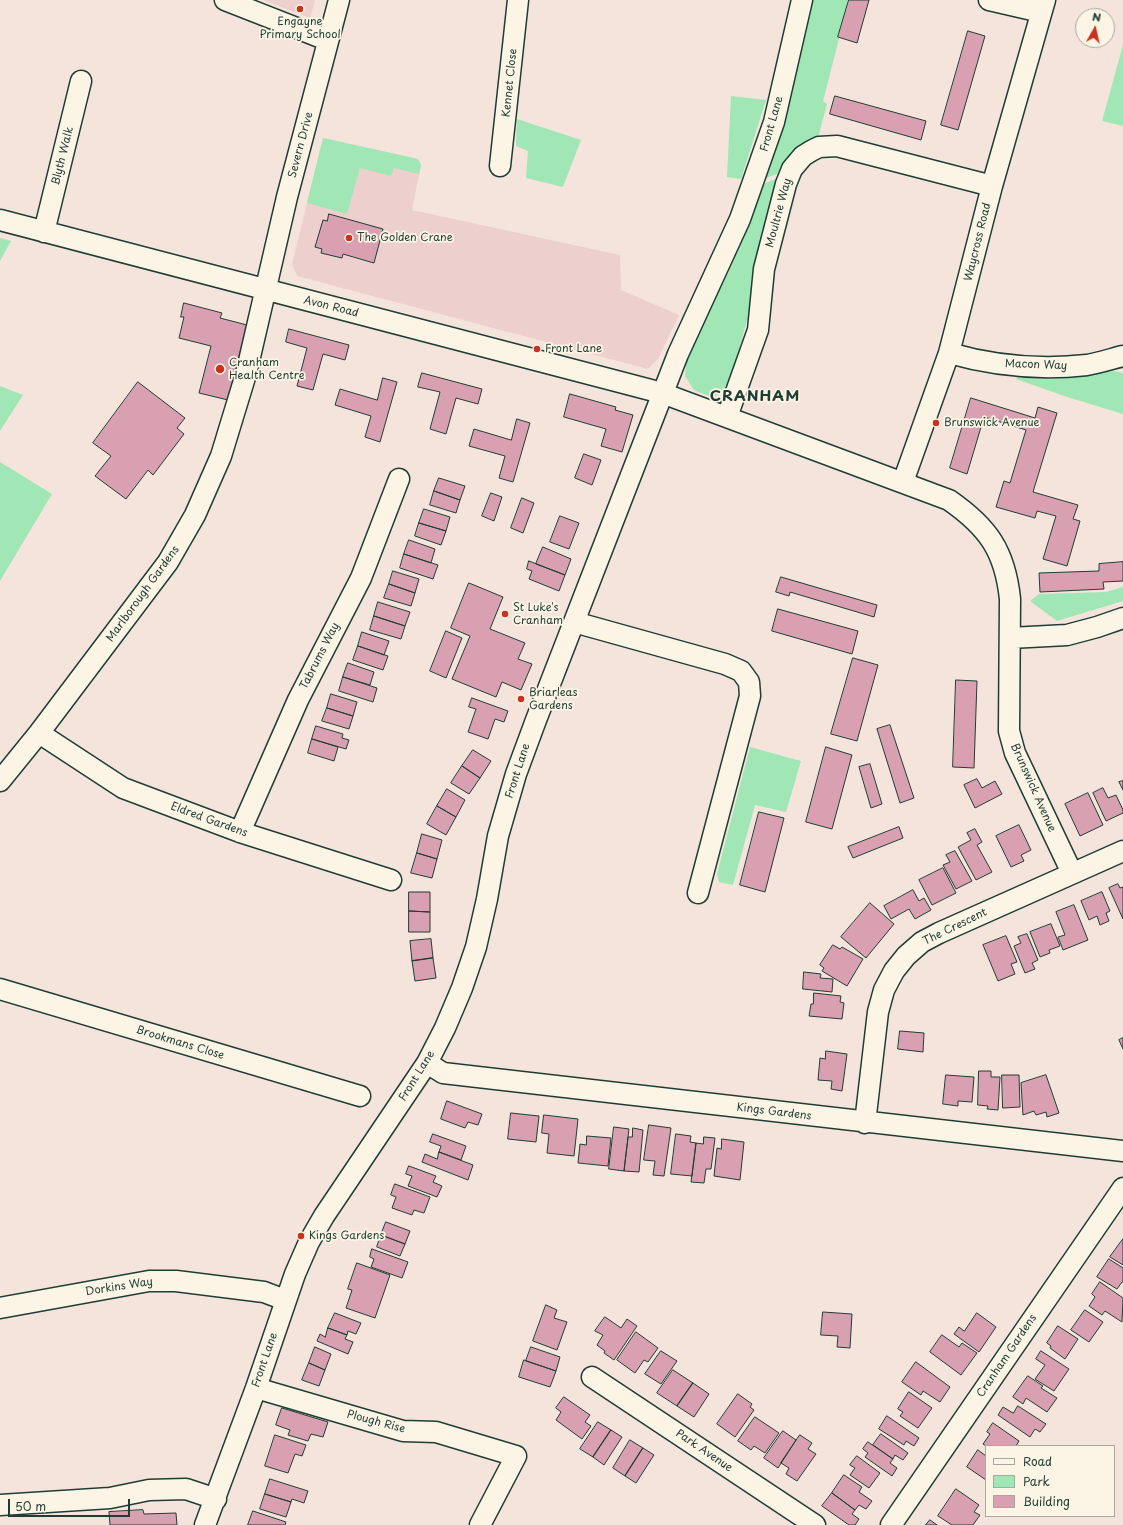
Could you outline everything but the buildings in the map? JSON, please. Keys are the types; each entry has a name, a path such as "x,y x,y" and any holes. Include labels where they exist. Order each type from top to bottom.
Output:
{"street":[{"path":"225,0 328,40"},
{"name":"Severn Drive","path":"266,290 338,0"},
{"name":"Kennet Close","path":"500,166 518,0"},
{"name":"Front Lane","path":"205,1525 216,1499 256,1388 285,1300 309,1242 324,1216 427,1063 445,1028 462,988 476,947 487,899 498,836 516,774 662,393 678,354 740,219 774,122 802,0"},
{"path":"989,0 1043,6"},
{"name":"Waycross Road","path":"904,482 949,353 992,186 1043,6"},
{"name":"Blyth Walk","path":"44,232 81,81"},
{"name":"Moultrie Way","path":"727,417 758,330 764,269 786,184 792,169 803,156 819,147 837,146 992,186"},
{"name":"Avon Road","path":"0,220 662,393"},
{"name":"Marlborough Gardens","path":"0,781 168,562 195,515 221,456 246,374 266,290"},
{"name":"Macon Way","path":"949,353 968,358 1020,366 1054,368 1089,364 1123,356"},
{"name":"Brunswick Avenue","path":"662,393 949,500 967,513 982,528 994,543 1008,579 1010,599 1009,731 1015,753 1072,873"},
{"name":"Tabrums Way","path":"240,832 298,700 361,578 399,479"},
{"path":"1010,638 1067,635 1097,628 1123,618"},
{"path":"574,622 725,664 741,671 750,682 750,696 698,893"},
{"name":"Eldred Gardens","path":"39,732 123,788 240,832 391,880"},
{"name":"The Crescent","path":"865,1123 878,1012 884,990 894,971 906,956 922,942 938,933 1123,851"},
{"name":"Brookmans Close","path":"0,989 360,1096"},
{"name":"Kings Gardens","path":"427,1063 443,1073 1123,1152"},
{"name":"Cranham Gardens","path":"891,1525 1123,1188"},
{"name":"Dorkins Way","path":"0,1308 150,1281 176,1281 264,1292 285,1300"},
{"name":"Park Avenue","path":"592,1378 815,1525"},
{"name":"Plough Rise","path":"256,1388 403,1431 436,1432 516,1456 480,1525"},
{"path":"0,1505 110,1498 149,1490 186,1490 216,1499"}],"shaded area":[{"name":"Engayne Primary School","path":"263,0 315,0 310,18"},
{"path":"323,138 418,159 421,165 412,210 620,255 621,290 679,315 658,359 648,369 297,276 292,264"}],"green space":[{"path":"812,0 849,0 823,101 827,104 818,138 795,151 787,160 780,173 763,179 782,123 799,59"},
{"path":"1123,45 1123,126 1102,121"},
{"path":"731,96 766,100 741,179 727,177"},
{"path":"517,119 581,140 563,187 526,178 528,151 516,146"},
{"path":"323,138 418,159 421,165 419,174 394,168 391,176 360,168 347,214 307,203"},
{"path":"781,177 761,251 748,317 728,388 713,398 694,390 685,376 687,355 729,271 763,184"},
{"path":"0,238 11,241 0,261"},
{"path":"1113,371 1123,373 1123,414 1067,397 1016,379 1017,377 1051,379"},
{"path":"0,386 23,395 0,431"},
{"path":"0,462 52,494 0,581"},
{"path":"1123,587 1123,601 1057,621 1030,601 1039,594 1106,592"},
{"path":"750,747 801,761 786,812 755,805 733,885 719,882 717,874"}],"place":[{"name":"Engayne Primary School","path":"300,9"},
{"name":"The Golden Crane","path":"349,238"},
{"name":"Front Lane","path":"537,349"},
{"name":"Cranham Health Centre","path":"220,369"},
{"name":"Brunswick Avenue","path":"936,423"},
{"name":"St Luke's Cranham","path":"505,614"},
{"name":"Briarleas Gardens","path":"521,699"},
{"name":"Kings Gardens","path":"301,1236"}],"district":[{"name":"CRANHAM","path":"755,397"}]}
